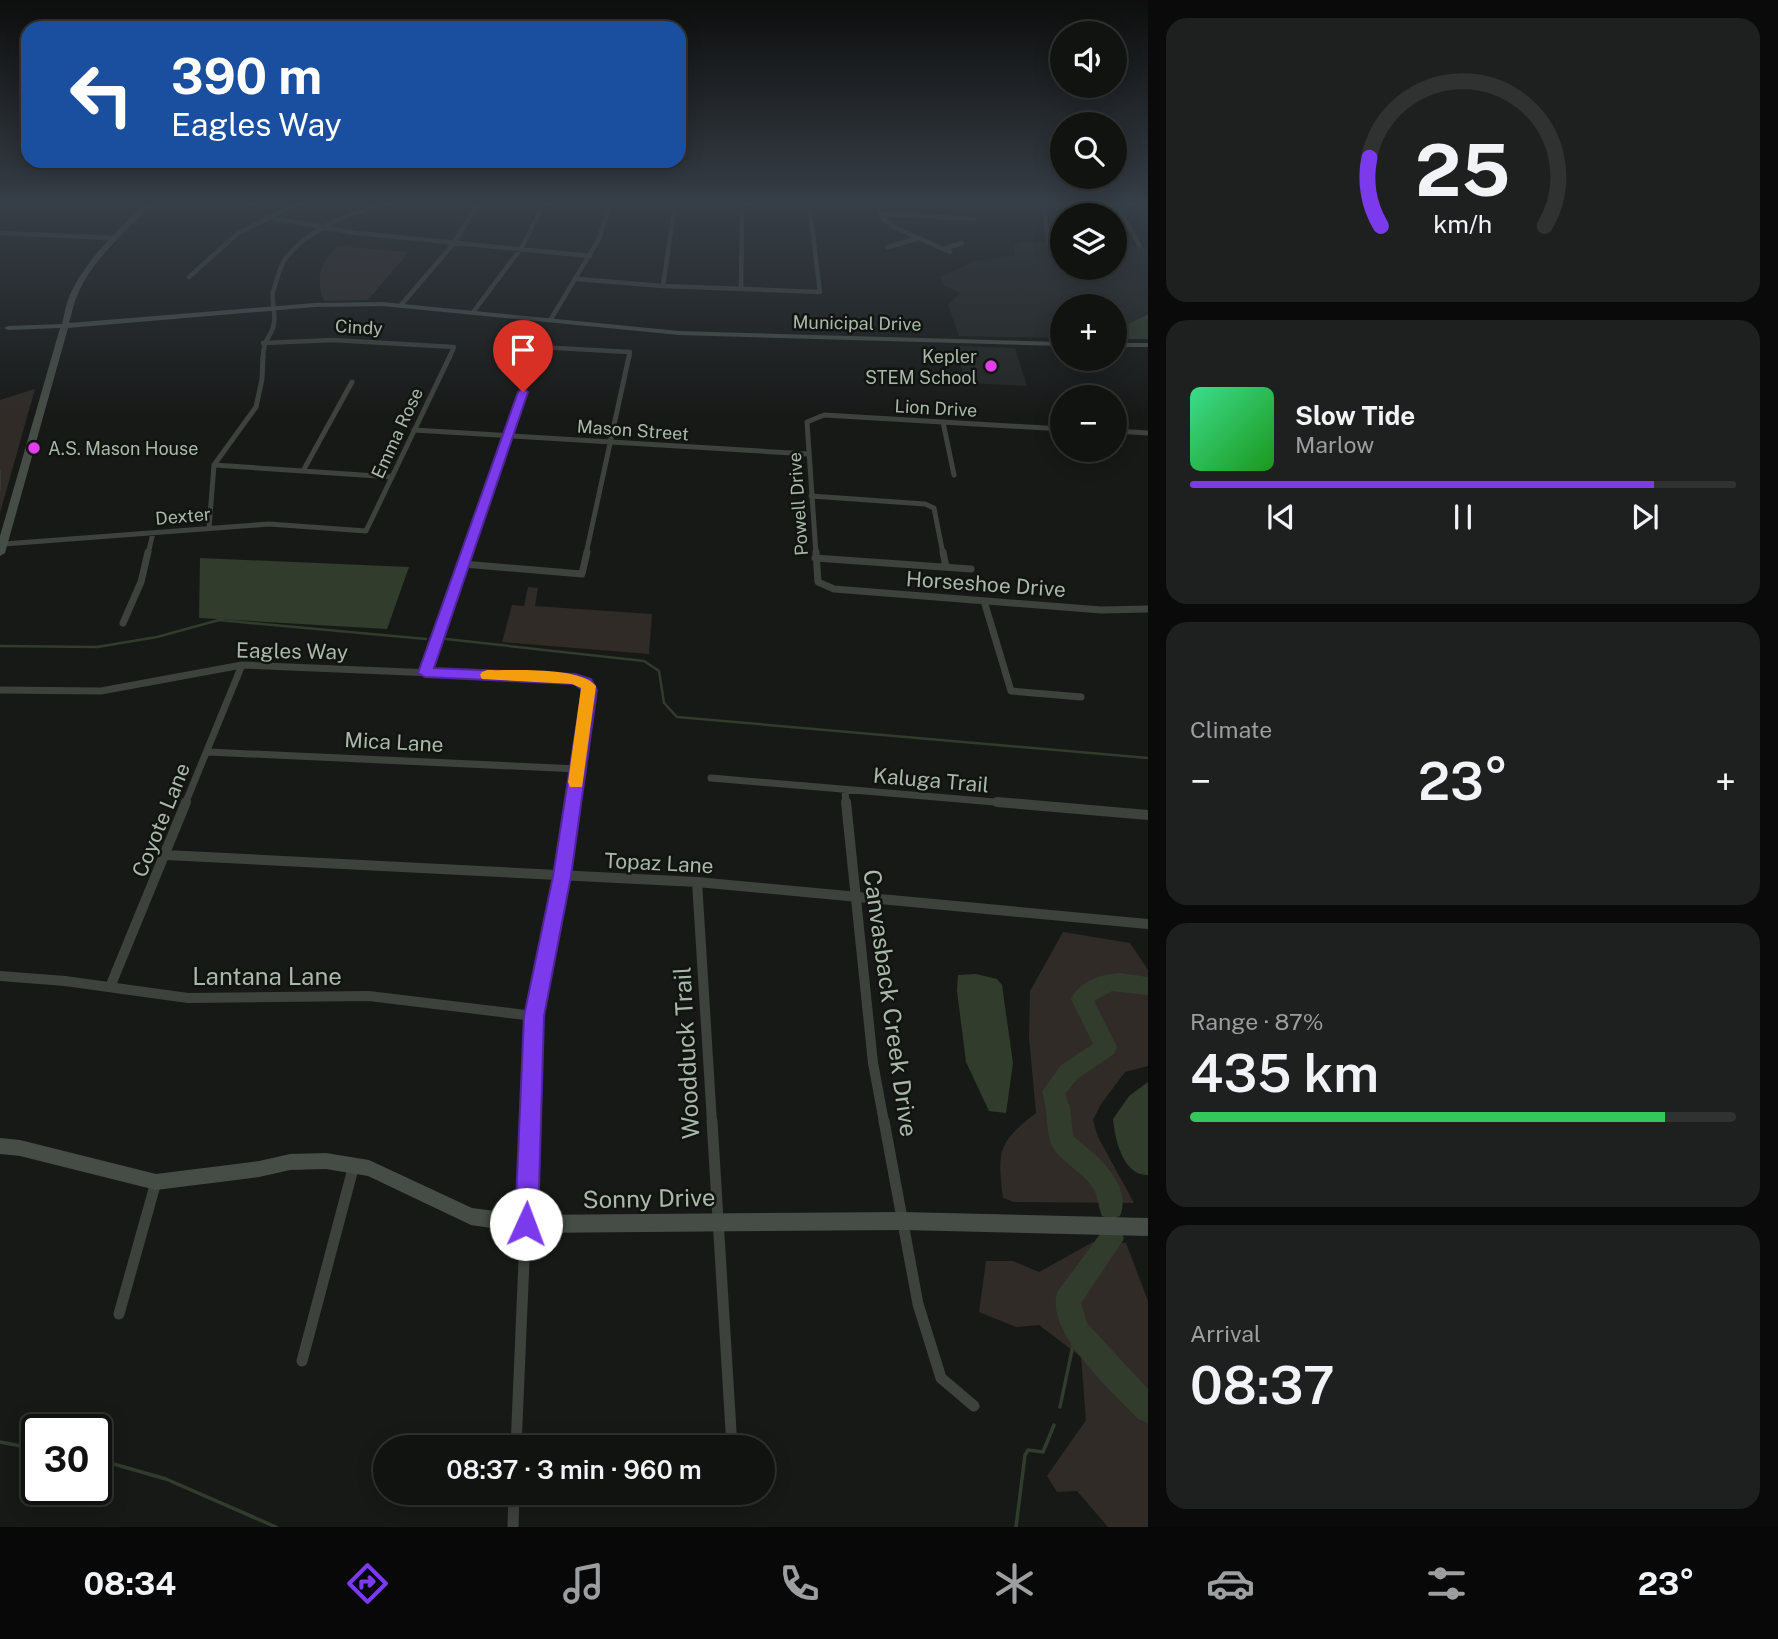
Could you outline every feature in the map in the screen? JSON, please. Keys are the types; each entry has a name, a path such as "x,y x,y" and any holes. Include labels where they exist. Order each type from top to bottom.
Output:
{"street":[{"path":"2,549 65,323 85,274"},
{"path":"189,277 194,274"},
{"path":"209,528 214,465 256,407 262,379 263,343 274,326 275,308 272,296 280,274"},
{"path":"401,304 427,274"},
{"path":"474,311 503,274"},
{"path":"551,320 580,274"},
{"path":"663,286 665,274"},
{"path":"741,274 741,289"},
{"path":"577,279 663,286 820,292 818,274"},
{"name":"Municipal Drive","path":"4,328 326,304 401,304 691,333 1050,344"},
{"path":"425,673 543,331"},
{"name":"Cindy","path":"263,343 322,340 454,347"},
{"path":"1127,345 1148,345"},
{"name":"Emma Rose","path":"366,531 454,347"},
{"path":"463,564 582,574 630,352 538,347"},
{"path":"303,471 352,383"},
{"name":"Lion Drive","path":"809,419 824,415 1050,428"},
{"name":"Powell Drive","path":"809,419 808,454 815,558 817,580 822,586"},
{"path":"943,422 954,475"},
{"name":"Mason Street","path":"414,430 808,454"},
{"path":"1127,432 1148,433"},
{"path":"214,465 392,477"},
{"path":"811,496 925,504 934,508 946,567"},
{"name":"Dexter","path":"2,549 269,524 366,531"},
{"path":"123,623 141,582 152,533"},
{"path":"815,558 971,569"},
{"name":"Horseshoe Drive","path":"822,586 1101,610 1148,609"},
{"path":"984,601 1011,691 1082,697"},
{"name":"Eagles Way","path":"0,690 101,691 242,665 575,679 586,682 589,690 578,769"},
{"name":"Coyote Lane","path":"110,987 242,665"},
{"name":"Mica Lane","path":"208,752 578,769"},
{"path":"517,1435 534,1016 562,876 578,769"},
{"name":"Kaluga Trail","path":"711,778 1148,815"},
{"name":"Canvasback Creek Drive","path":"845,790 873,1063 918,1304 941,1378 974,1406"},
{"name":"Topaz Lane","path":"166,855 697,882 1148,924"},
{"name":"Woodduck Trail","path":"697,882 731,1435"},
{"name":"Lantana Lane","path":"0,976 188,998 369,996 534,1016"},
{"name":"Sonny Drive","path":"0,1146 33,1151 156,1182 259,1169 290,1162 326,1161 354,1165 388,1175 471,1216 526,1224 902,1221 1148,1227"},
{"path":"302,1361 354,1165"},
{"path":"119,1314 156,1182"},
{"path":"513,1527 514,1505"}],"shaded area":[{"path":"321,274 390,274 368,300 324,301"},
{"path":"946,274 1050,274 1050,280 1127,280 1127,274 1148,274 1148,314 1127,325 1127,294 1050,294 1050,338 959,336 948,305 960,293 944,285 940,277"},
{"path":"1148,314 1148,339 1127,339 1127,325"},
{"name":"Kepler STEM School","path":"956,346 1015,348 1027,386 965,383"},
{"path":"35,389 0,513 0,400"},
{"path":"200,558 409,567 387,629 199,618"},
{"path":"528,587 538,588 535,606 652,614 649,654 502,642 512,605 524,606"},
{"path":"1063,932 1130,943 1148,970 1148,1066 1125,1072 1101,1104 1093,1120 1098,1137 1134,1203 1014,1202 1003,1198 1000,1169 1003,1149 1014,1132 1036,1113 1029,1037 1030,991"},
{"path":"976,974 997,979 1002,985 1013,1063 1006,1113 989,1111 966,1062 957,991 958,975"},
{"path":"1148,1082 1148,1175 1139,1174 1126,1163 1118,1146 1113,1119 1129,1096"},
{"path":"1093,1242 1126,1243 1148,1301 1148,1527 1108,1527 1077,1491 1057,1492 1047,1476 1086,1420 1081,1357 1039,1325 1016,1327 979,1312 986,1261 1013,1261 1039,1272"}],"waterway":[{"path":"0,471 0,490"},
{"path":"0,646 97,647 157,637 219,620 426,639"},
{"path":"446,639 644,661 659,671 664,703 677,717 1148,758"},
{"path":"1111,1207 1110,1197 1101,1178 1062,1141 1059,1107 1053,1092 1069,1072 1106,1047 1082,999 1096,987 1112,982 1148,986"},
{"path":"1112,1239 1067,1300 1076,1331 1148,1409"},
{"path":"1060,1407 1076,1331"},
{"path":"1016,1527 1025,1455 1028,1450 1043,1452 1054,1425"},
{"path":"0,1442 21,1446"},
{"path":"112,1464 166,1479 276,1527"}],"slow traffic":[{"path":"487,675 575,679 586,682 589,690 576,782"}],"place":[{"name":"Kepler STEM School","path":"991,366"},
{"name":"A.S. Mason House","path":"34,448"}],"route":[{"path":"523,392 425,673 575,679 586,682 589,690 562,876 534,1016 526,1224"}]}
